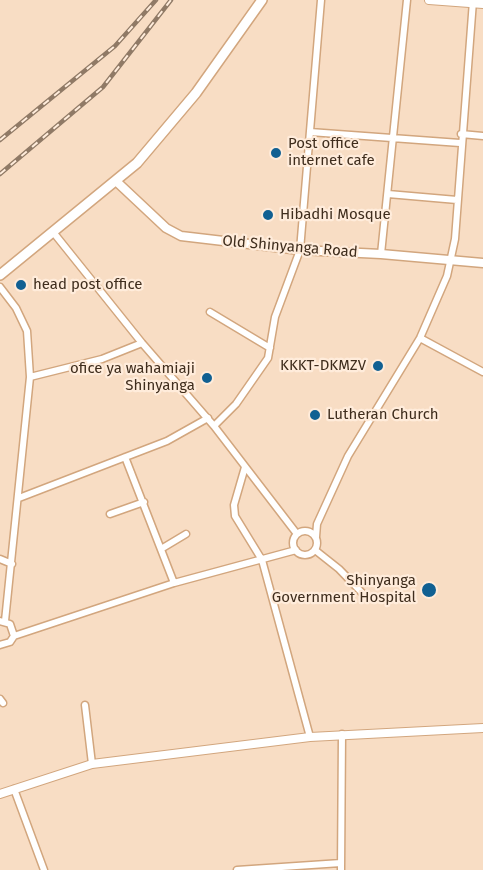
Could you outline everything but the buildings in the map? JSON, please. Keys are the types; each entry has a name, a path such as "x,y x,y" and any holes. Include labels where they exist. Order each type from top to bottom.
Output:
{"highway":[{"path":"0,275 137,164 196,93 262,0"}],"main road":[{"name":"Old Shinyanga Road","path":"117,182 166,228 181,236 300,250 483,263"}],"street":[{"path":"214,426 237,404 261,371 270,348 275,317 300,250 321,0"},
{"path":"381,254 407,0"},
{"path":"429,0 483,4"},
{"path":"315,550 317,524 348,456 420,338 452,261 473,2"},
{"path":"310,132 460,143"},
{"path":"461,134 483,136"},
{"path":"388,194 457,201"},
{"path":"53,232 142,343 208,418 297,534"},
{"path":"0,287 24,320 29,342 30,377 19,498 12,564 2,621 13,628 14,636"},
{"path":"210,312 270,348"},
{"path":"420,338 483,372"},
{"path":"30,377 102,359 142,343"},
{"path":"19,498 167,441 208,418"},
{"path":"125,457 174,583"},
{"path":"245,467 234,505 235,516 262,560 310,737"},
{"path":"110,514 144,502"},
{"path":"315,550 306,555 296,550 293,542 297,534 308,531 316,537"},
{"path":"161,549 186,534"},
{"path":"0,645 10,642 14,636 174,583 296,550"},
{"path":"315,550 339,568 368,599"},
{"path":"0,559 12,564"},
{"path":"85,705 92,764"},
{"path":"0,794 92,764 342,734 483,728"},
{"path":"237,870 341,867 342,734"},
{"path":"14,789 44,870"}],"railway":[{"path":"0,140 115,46 156,0"},
{"path":"0,174 103,87 171,0"}],"place":[{"name":"Post office internet cafe","path":"276,153"},
{"name":"Hibadhi Mosque","path":"268,215"},
{"name":"head post office","path":"21,285"},
{"name":"KKKT-DKMZV","path":"378,366"},
{"name":"ofice ya wahamiaji Shinyanga","path":"207,378"},
{"name":"Lutheran Church","path":"315,415"},
{"name":"Shinyanga Government Hospital","path":"429,590"}]}
